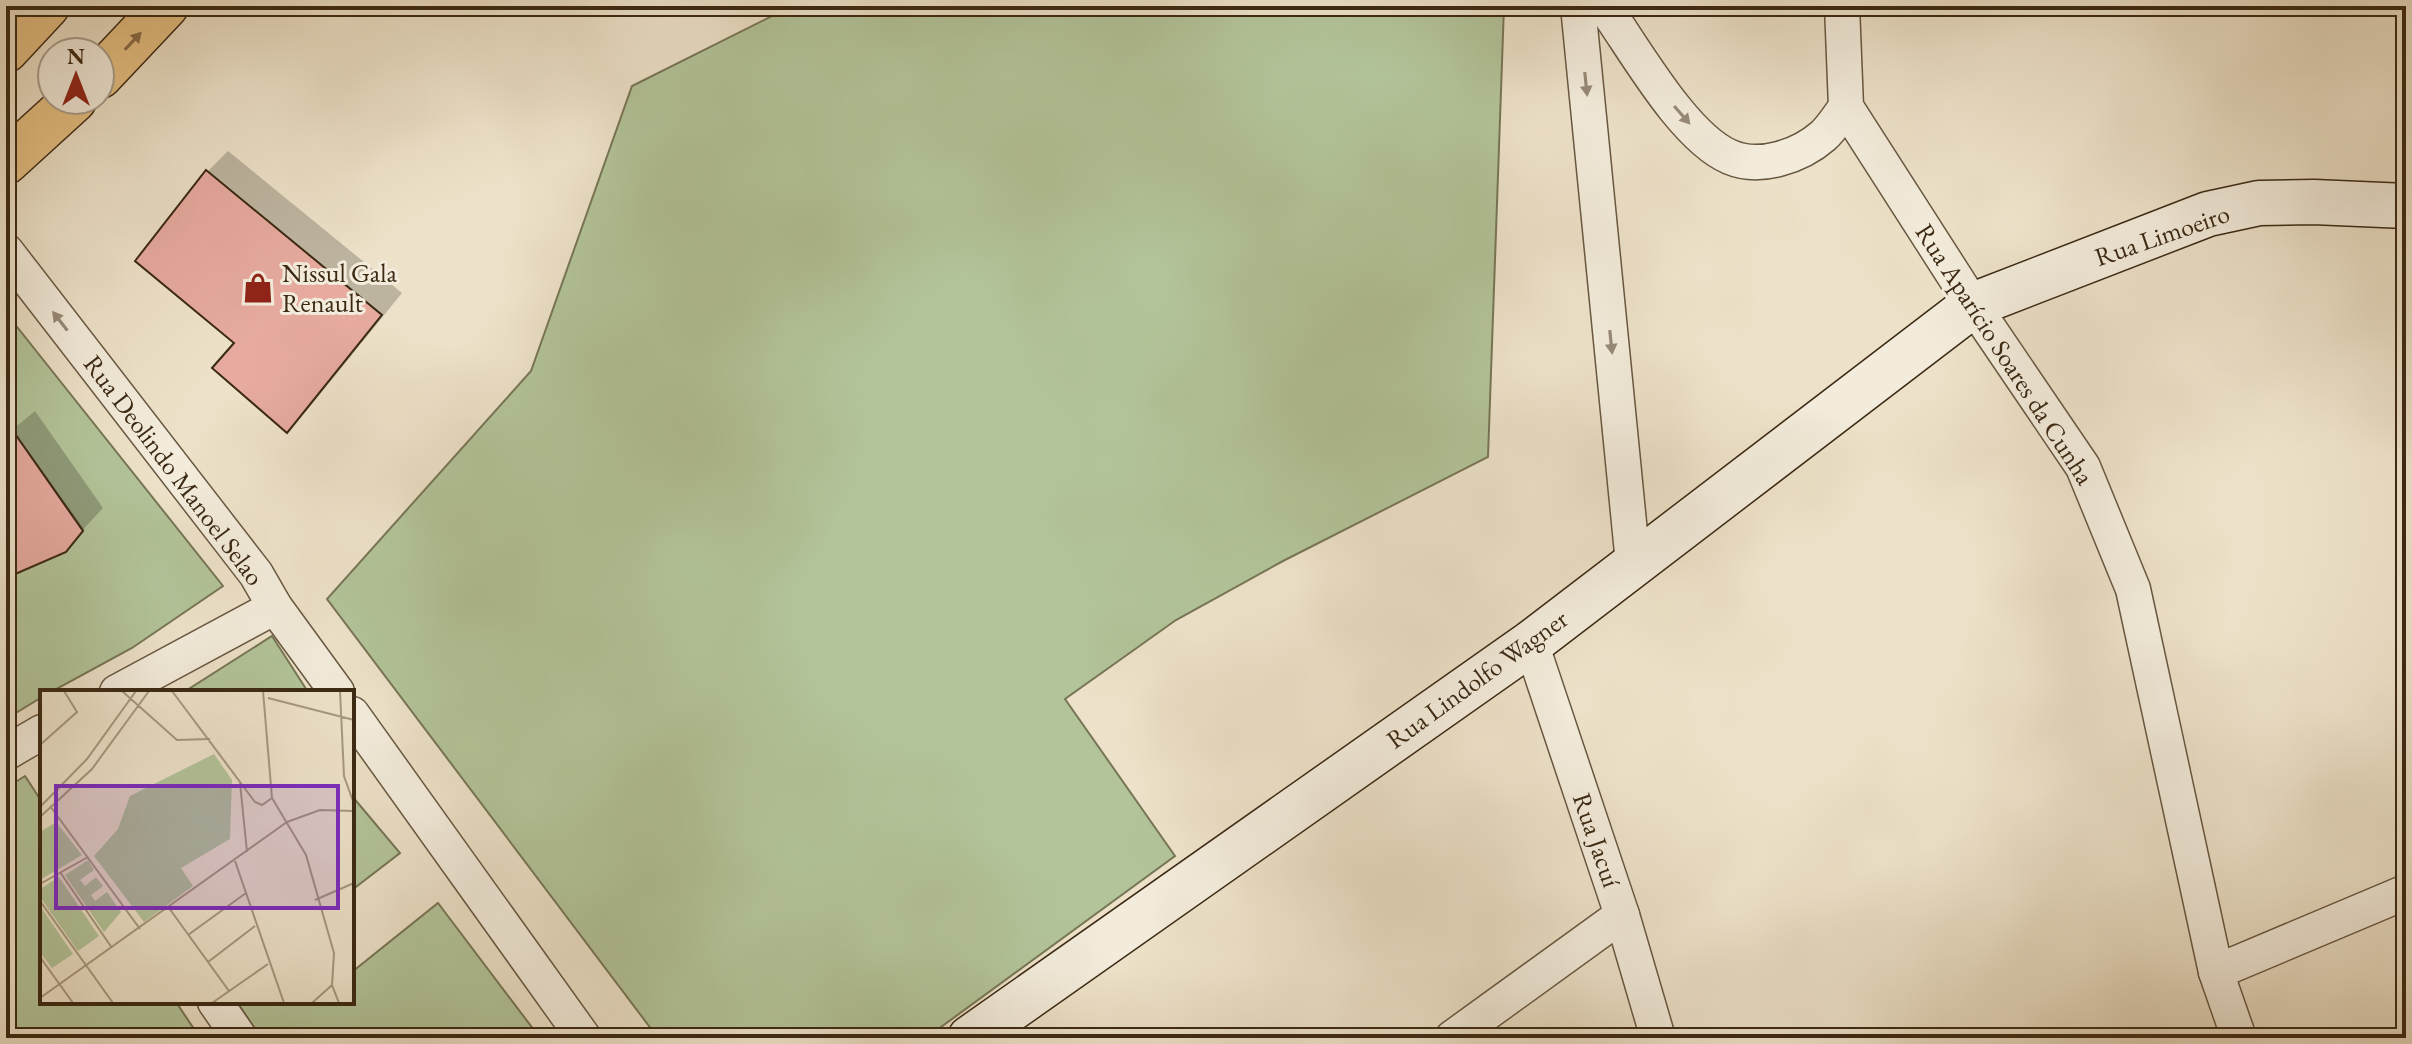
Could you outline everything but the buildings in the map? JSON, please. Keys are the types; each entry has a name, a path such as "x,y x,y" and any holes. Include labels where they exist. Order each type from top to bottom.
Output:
{"main road":[{"path":"6,50 47,6"},
{"path":"116,59 166,6"},
{"path":"6,162 56,116"}],"street":[{"path":"1578,6 1633,563"},
{"path":"1604,6 1675,107 1703,138 1732,158 1764,161 1795,155 1824,135 1846,107 1842,6"},
{"name":"Rua Aparício Soares da Cunha","path":"1846,107 1973,305 2083,467 2133,589 2216,972 2239,1038"},
{"name":"Rua Limoeiro","path":"1973,305 2208,214 2259,203 2406,206"},
{"name":"Rua Deolindo Manoel Selao","path":"6,251 256,574 275,607 336,690"},
{"name":"Rua Lindolfo Wagner","path":"970,1038 1531,643 1973,305"},
{"path":"121,690 275,607"},
{"name":"Rua Jacuí","path":"1531,643 1622,915 1658,1038"},
{"path":"354,717 584,1038"},
{"path":"2216,972 2406,892"},
{"path":"1452,1038 1622,915"},
{"path":"216,1004 240,1038"}],"green space":[{"path":"792,6 1504,6 1488,457 1283,561 1176,620 1065,699 1175,856 926,1038 658,1038 327,599 531,371 632,86"},
{"path":"6,313 223,586 132,648 55,690 40,690 40,698 6,719 6,578 66,552 83,530 13,431 6,436"},
{"path":"272,636 307,690 187,690"},
{"path":"25,776 40,799 40,1004 177,1004 200,1038 6,1038 6,788"},
{"path":"354,798 400,853 354,888"},
{"path":"438,903 540,1038 261,1038 238,1004 354,1004 354,970"}],"place":[{"name":"Nissul Gala Renault","path":"258,288"}]}
